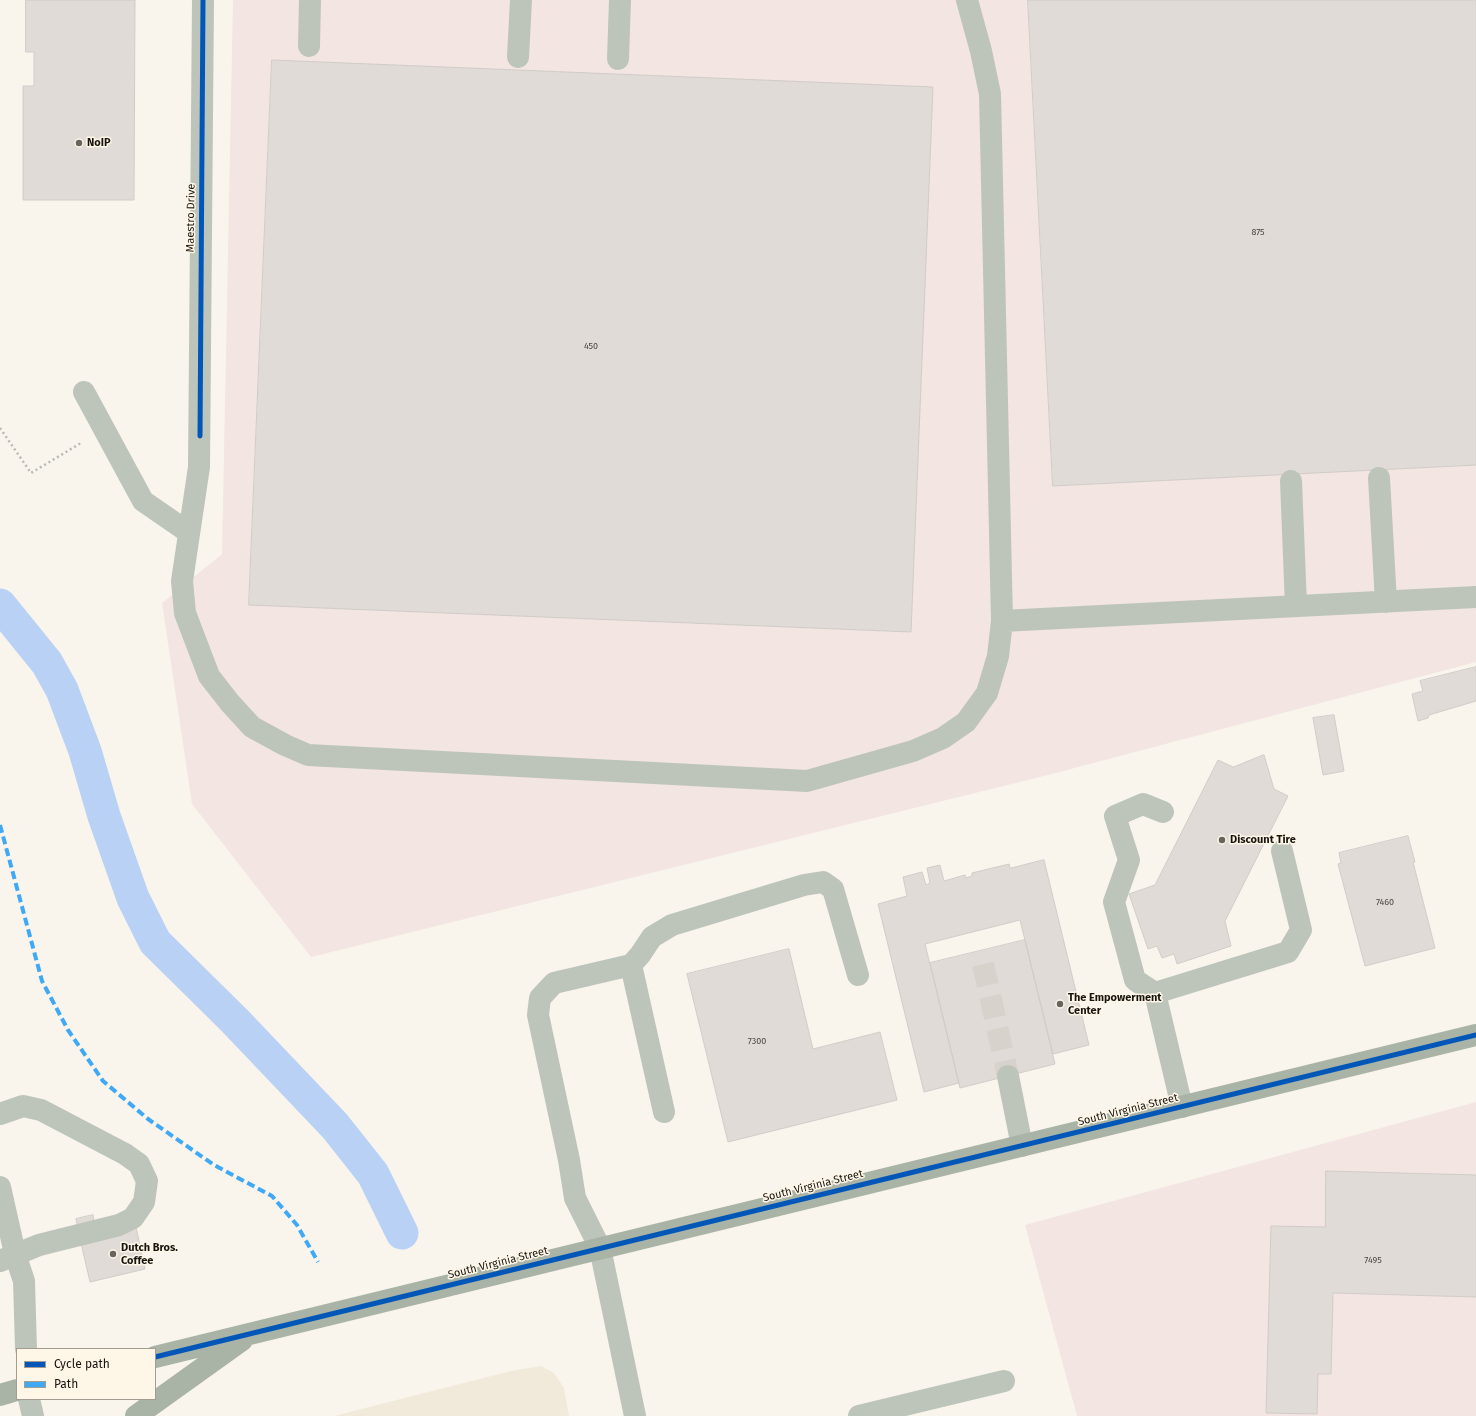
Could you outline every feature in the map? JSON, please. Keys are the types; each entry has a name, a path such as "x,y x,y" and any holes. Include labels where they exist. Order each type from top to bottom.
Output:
{"main road":[{"name":"South Virginia Street","path":"156,1356 1022,1146 1476,1034"},
{"path":"136,1416 253,1333"},
{"path":"0,1395 16,1390"}],"street":[{"name":"Maestro Drive","path":"203,0 200,467 196,498 188,532 182,581 185,613 209,676 252,727 285,745 308,755 807,781 913,751 943,738 966,722 987,693 998,656 1002,621 990,94 981,51 967,0"},
{"path":"309,46 310,0"},
{"path":"518,57 521,0"},
{"path":"618,59 620,0"},
{"path":"84,392 143,501 188,532"},
{"path":"1380,478 1386,602"},
{"path":"1291,481 1296,606"},
{"path":"1002,621 1476,597"},
{"path":"1164,812 1143,804 1115,816 1129,860 1114,902 1135,980 1154,993 1182,1106"},
{"path":"1154,993 1288,952 1301,930 1282,851"},
{"path":"635,1416 600,1248 575,1198 569,1160 538,1015 540,998 554,983 631,965 652,937 672,925 804,885 823,882 834,889 858,975"},
{"path":"631,965 664,1112"},
{"path":"1008,1076 1022,1146"},
{"path":"0,1114 23,1106 41,1110 125,1154 139,1164 147,1181 144,1202 133,1218 119,1225 65,1238 8,1258"},
{"path":"0,1187 8,1258 24,1281 26,1348"},
{"path":"859,1416 1004,1381"},
{"path":"28,1400 33,1416"}],"path":[{"path":"0,428 31,473 104,430"}],"shaded area":[{"path":"233,0 1476,0 1476,662 1048,775 311,957 192,804 162,603 222,554"},
{"path":"1476,1102 1476,1416 1077,1416 1025,1225"},
{"path":"541,1366 554,1373 564,1388 569,1416 334,1416 511,1371"}],"building":[{"name":"NoIP","path":"26,0 135,0 134,200 23,200 23,86 34,86 34,52 26,52"},
{"path":"1028,0 1476,0 1476,465 1053,486"},
{"path":"272,60 933,87 911,632 249,605"},
{"path":"1476,667 1476,701 1429,715 1428,718 1418,721 1412,694 1423,691 1420,681"},
{"path":"1334,715 1344,771 1323,775 1313,718"},
{"name":"Discount Tire","path":"1264,755 1274,789 1288,796 1225,921 1231,946 1177,964 1174,954 1162,958 1157,946 1148,949 1129,894 1155,885 1218,760 1233,767"},
{"path":"1408,836 1415,862 1413,862 1435,948 1365,966 1338,864 1341,863 1339,853"},
{"name":"The Empowerment Center","path":"1044,860 1089,1045 1053,1054 1020,920 925,944 959,1083 924,1092 878,904 907,896 903,877 922,872 926,885 930,883 927,868 940,865 944,881 965,875 966,878 972,876 972,873 1009,864 1010,868"},
{"path":"1025,940 1055,1064 960,1088 930,963"},
{"path":"789,949 813,1049 880,1032 897,1100 728,1142 687,974"},
{"path":"1326,1171 1476,1175 1476,1297 1333,1293 1331,1374 1318,1374 1317,1414 1266,1413 1271,1226 1325,1227"},
{"path":"93,1215 97,1236 80,1239 76,1219"},
{"name":"Dutch Bros. Coffee","path":"136,1227 145,1269 90,1282 80,1239"}],"waterway":[{"path":"0,605 47,663 62,690 85,751 104,816 133,898 155,942 235,1021 335,1126 373,1174 402,1233"}],"tunnel":[{"path":"983,964 1008,1076"}],"marked path":[{"path":"0,825 42,981 68,1030 103,1081 148,1119 214,1165 272,1196 297,1225 318,1262"}],"cycle path":[{"path":"200,436 203,0"},
{"path":"156,1357 1476,1035"}],"place":[{"name":"NoIP","path":"79,143"},
{"name":"Discount Tire","path":"1222,840"},
{"name":"The Empowerment Center","path":"1060,1004"},
{"name":"Dutch Bros. Coffee","path":"113,1254"}]}
